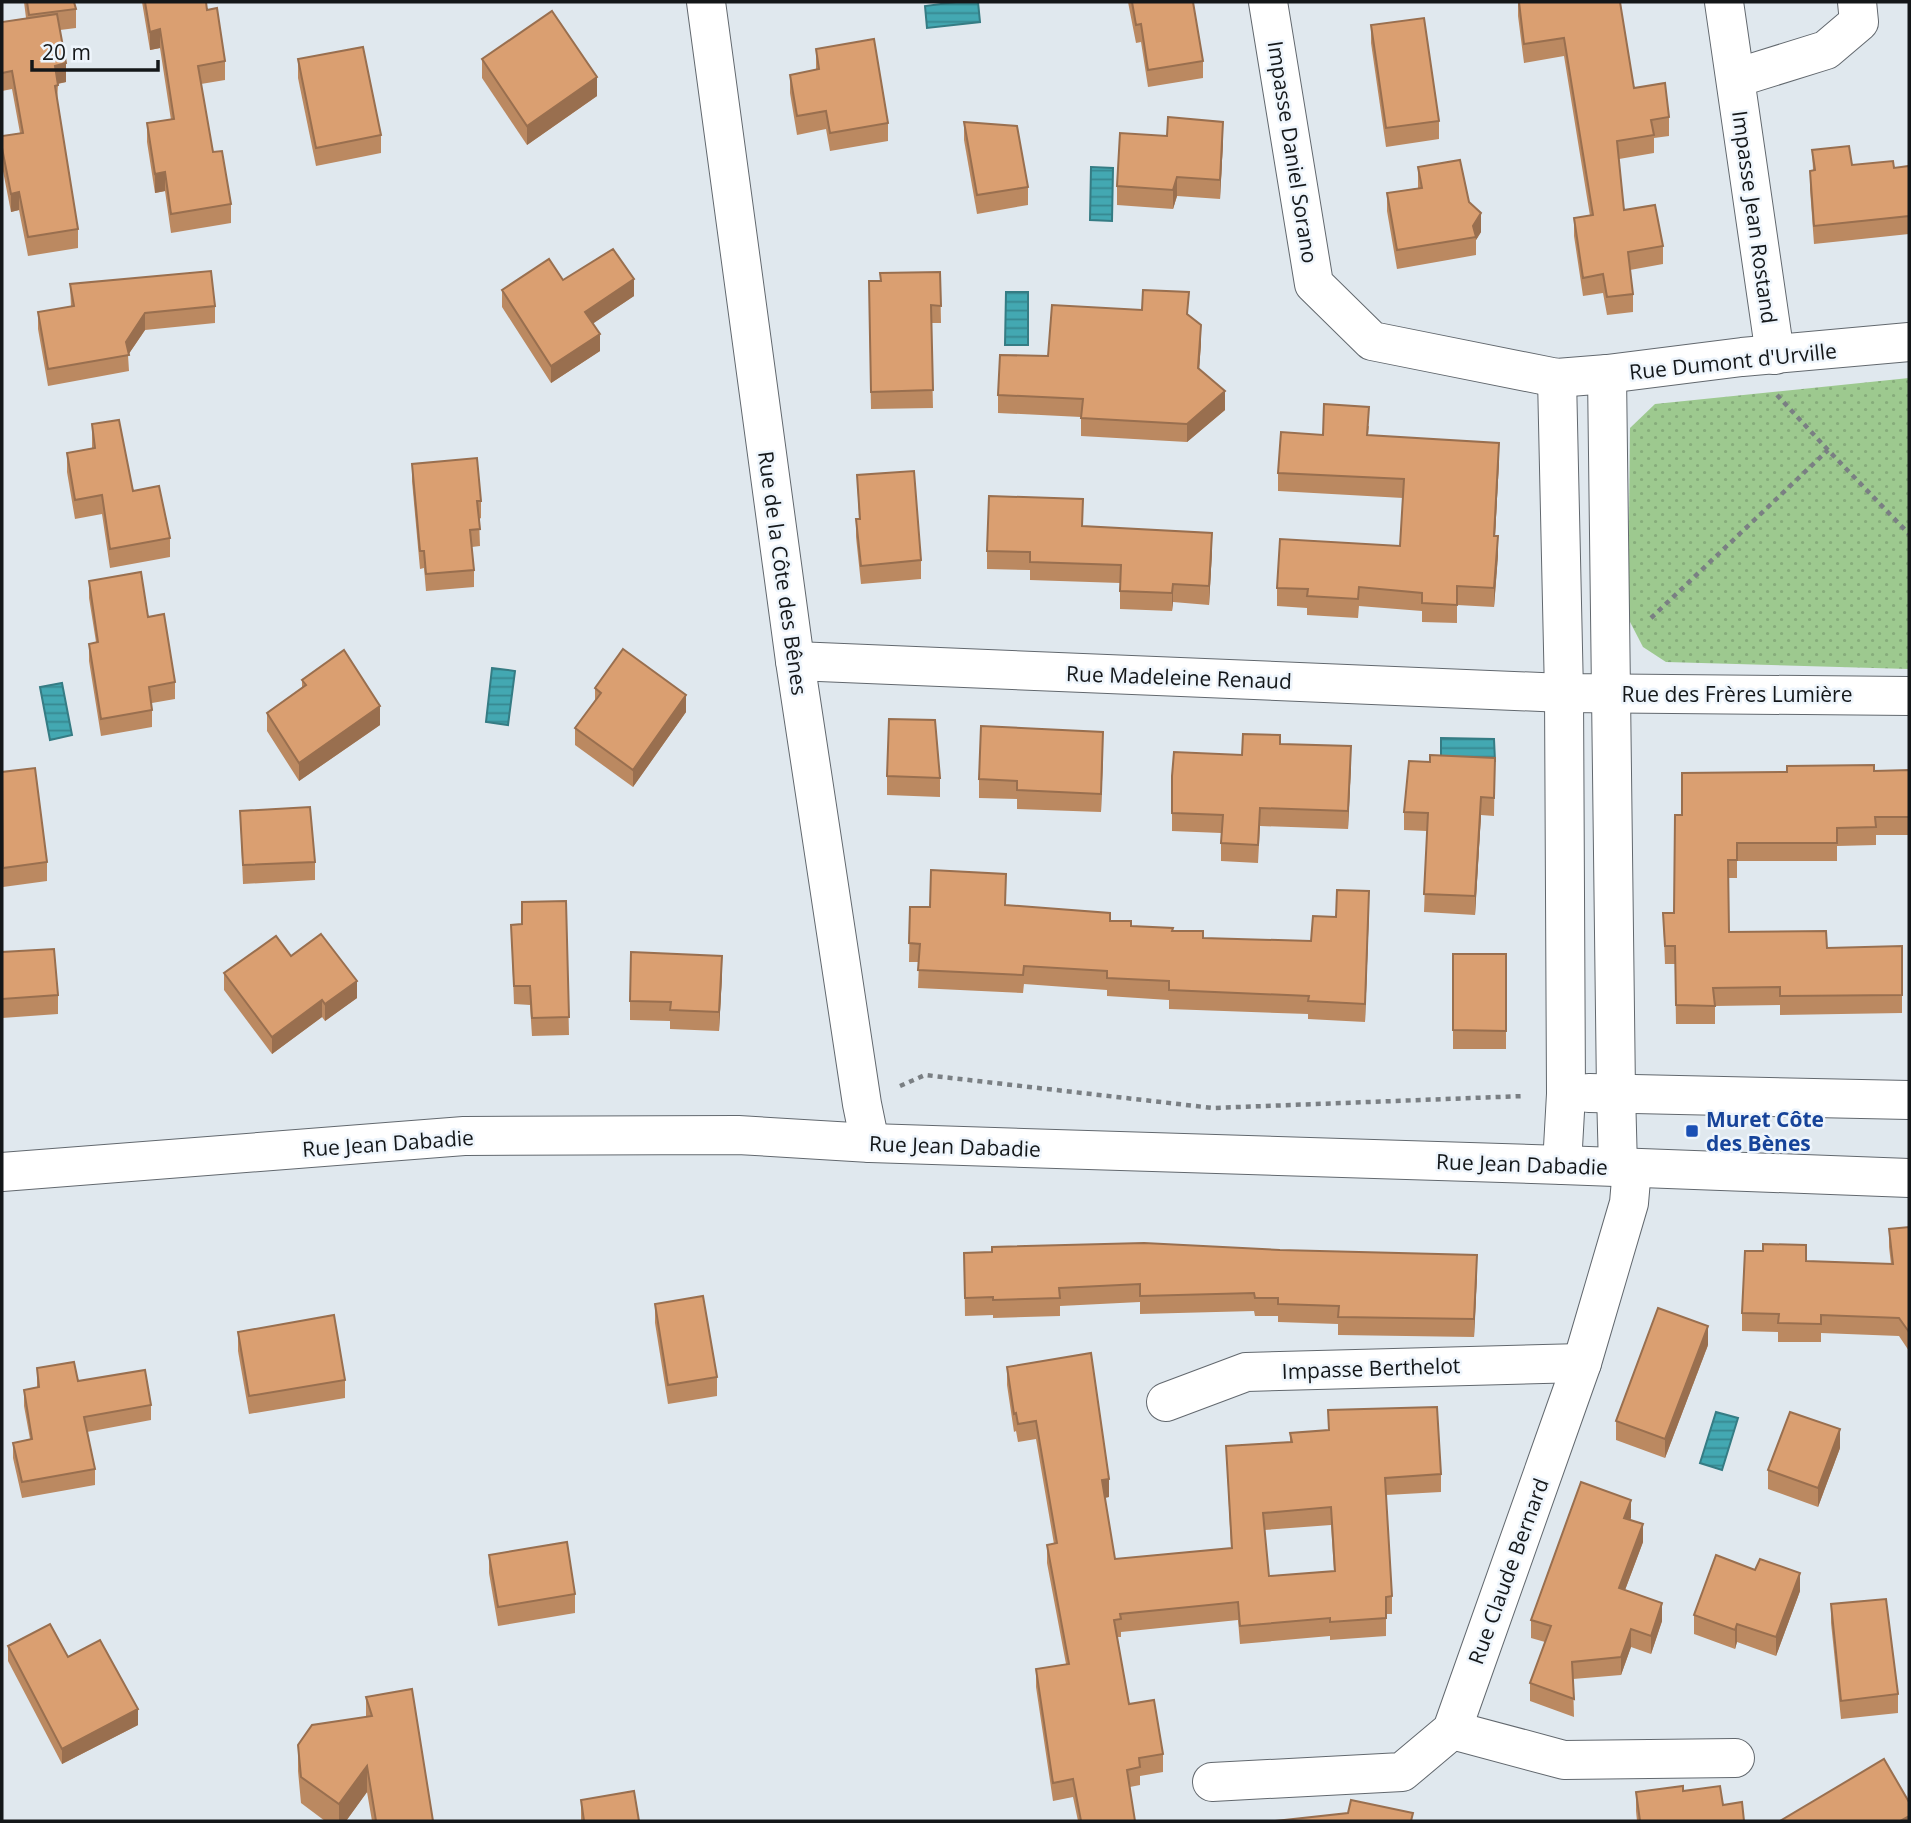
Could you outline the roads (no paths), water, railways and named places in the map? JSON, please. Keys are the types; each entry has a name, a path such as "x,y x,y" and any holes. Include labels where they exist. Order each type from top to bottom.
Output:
{"street":[{"name":"Rue de la Côte des Bênes","path":"706,2 795,661 870,1143"},
{"name":"Impasse Daniel Sorano","path":"1268,2 1314,284 1372,341 1557,378"},
{"name":"Impasse Jean Rostand","path":"1724,2 1736,78 1758,356"},
{"path":"1736,78 1826,50 1859,22 1857,2"},
{"name":"Rue Dumont d'Urville","path":"1557,378 1909,342"},
{"name":"Rue Claude Bernard","path":"1212,1782 1402,1772 1451,1730 1582,1363 1629,1203 1616,1093 1607,374"},
{"path":"1557,378 1564,693 1566,1094 1562,1165"},
{"name":"Rue Madeleine Renaud","path":"795,661 1564,693"},
{"name":"Rue des Frères Lumière","path":"1564,693 1909,696"},
{"path":"1566,1094 1909,1100"},
{"name":"Rue Jean Dabadie","path":"2,1172 464,1136 738,1135 870,1143 1909,1178"},
{"name":"Impasse Berthelot","path":"1166,1402 1246,1372 1582,1363"},
{"path":"1451,1730 1564,1760 1735,1758"}],"water":[{"path":"978,2 980,22 927,28 925,6"},
{"path":"1091,167 1113,168 1112,221 1090,220"},
{"path":"1006,292 1028,292 1028,345 1005,345"},
{"path":"492,668 515,671 508,725 486,722"},
{"path":"62,683 72,735 50,740 40,687"},
{"path":"1441,738 1494,739 1495,761 1441,761"},
{"path":"1716,1412 1738,1418 1722,1470 1700,1463"}],"place":[{"name":"Muret Côte des Bènes","path":"1692,1131"}]}
